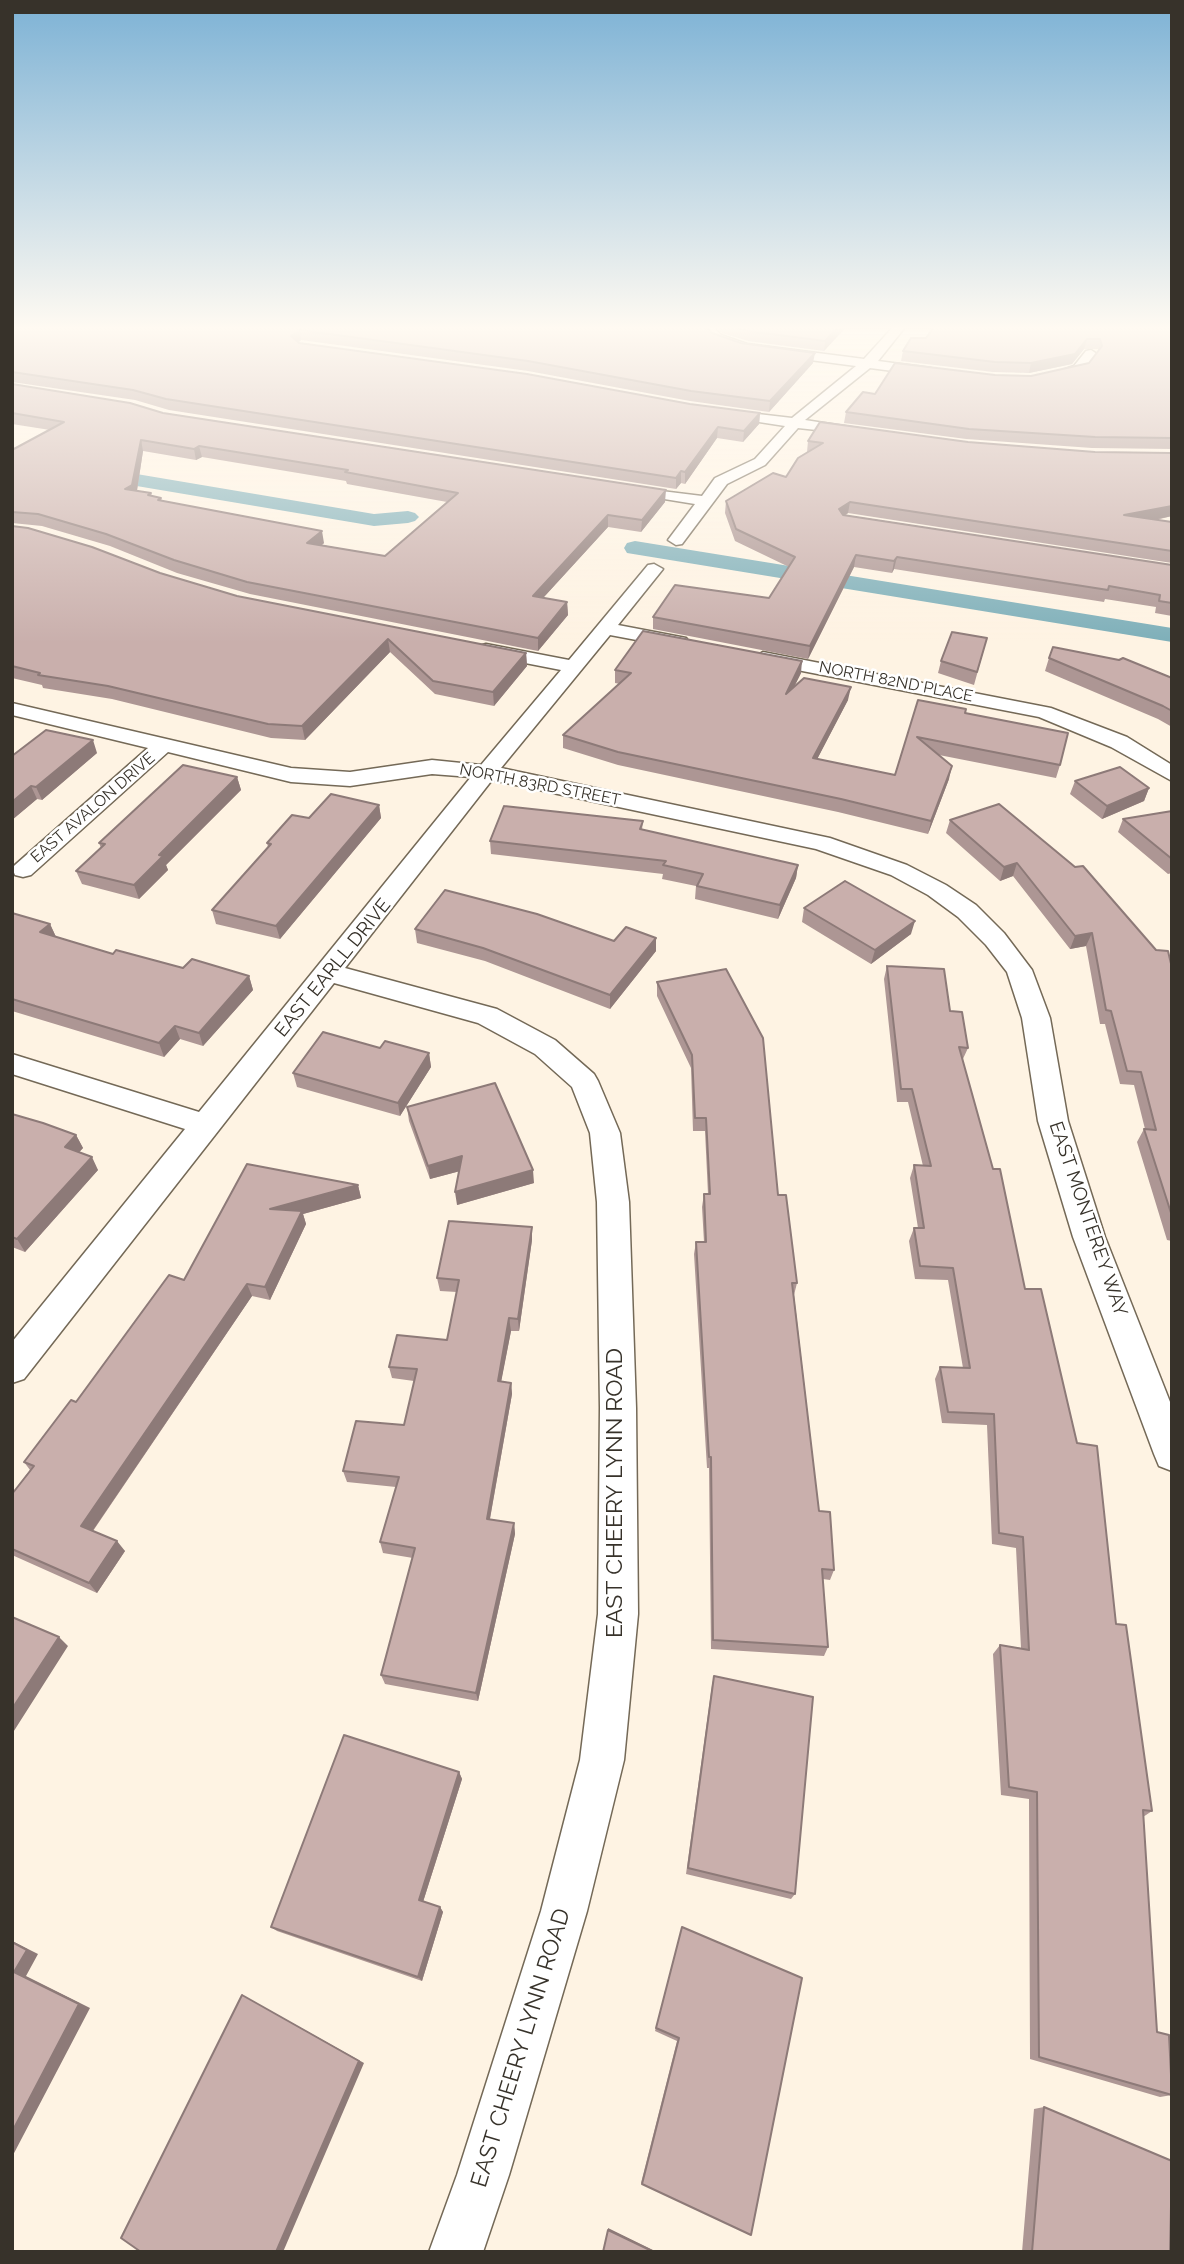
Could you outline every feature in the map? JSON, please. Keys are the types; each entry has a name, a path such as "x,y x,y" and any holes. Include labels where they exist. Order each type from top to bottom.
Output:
{"street":[{"path":"676,540 722,481 760,462 786,432"},
{"path":"861,432 872,433"},
{"path":"615,487 706,501"},
{"name":"EAST EARLL DRIVE","path":"12,1368 488,772 654,569"},
{"path":"607,629 704,647"},
{"path":"472,647 576,667"},
{"name":"NORTH 82ND PLACE","path":"745,654 1044,712 1119,742 1172,774"},
{"name":"NORTH 83RD STREET","path":"12,709 291,775 331,779 375,777 432,767 488,772 822,844 899,870"},
{"name":"EAST AVALON DRIVE","path":"23,870 163,746"},
{"name":"EAST MONTEREY WAY","path":"899,870 937,890 967,911 995,939 1019,970 1036,1018 1053,1121 1089,1237 1172,1454"},
{"name":"EAST CHEERY LYNN ROAD","path":"330,973 487,1016 545,1046 583,1081 605,1133 613,1202 618,1408 618,1614 602,1760 564,1911 483,2175 456,2252"},
{"path":"12,1064 207,1125"}],"building":[{"path":"46,432 285,432 666,490 642,520 608,515 533,596 567,602 538,638 247,582 174,560 106,534 38,514 12,512 12,450","holes":["141,440 194,449 199,446 348,470 345,472 458,493 385,556 307,543 322,531 158,500 161,498 148,495 151,493 125,489 132,485"]},
{"path":"377,432 715,432 685,472 681,471 676,478"},
{"path":"814,432 891,432 968,442 1095,452 1172,453 1172,506 1124,515 1172,522 1172,551 850,502 839,509 843,515 1172,565 1172,603 1159,601 1160,595 1109,586 1108,590 897,557 894,561 856,555 810,646 653,617 675,585 769,598 795,557 736,529 726,501 773,473 786,477 798,458 823,443 808,441"},
{"path":"1011,432 1172,432 1172,438"},
{"path":"12,526 28,528 92,547 160,573 237,596 526,653 493,692 433,681 388,639 302,726 268,724 108,686 38,675 40,673 12,666"},
{"path":"643,631 802,661 786,694 804,678 851,687 813,758 895,775 918,700 966,709 965,713 1068,733 1060,765 917,737 952,766 931,821 841,799 618,752 563,735 631,673 615,670"},
{"path":"952,632 987,638 977,672 941,661"},
{"path":"1053,647 1119,660 1123,658 1172,678 1172,711 1049,658"},
{"path":"46,730 93,740 36,787 31,786 12,802 12,756"},
{"path":"183,765 237,777 159,855 163,856 134,885 76,871 105,844 99,843"},
{"path":"1120,767 1149,788 1107,806 1075,781"},
{"path":"331,794 379,805 276,926 212,910 271,844 267,843 292,815 309,818"},
{"path":"999,804 1075,867 1083,866 1156,950 1168,951 1172,968 1172,1216 1144,1129 1156,1130 1141,1072 1127,1071 1111,1011 1106,1010 1092,933 1075,936 1017,863 1004,867 950,820"},
{"path":"504,806 643,821 640,829 798,865 780,905 697,886 703,874 663,865 666,861 490,841"},
{"path":"1172,811 1172,859 1123,819"},
{"path":"845,881 915,921 875,950 804,908"},
{"path":"445,890 537,914 614,941 626,927 656,938 610,995 483,948 415,929"},
{"path":"12,913 50,924 40,932 113,954 116,950 183,968 192,959 249,976 199,1033 175,1026 159,1043 12,999"},
{"path":"887,966 944,969 950,1011 962,1012 968,1048 959,1047 993,1169 1000,1169 1025,1289 1041,1289 1077,1443 1097,1446 1116,1624 1126,1625 1152,1811 1143,1810 1157,2032 1169,2035 1172,2095 1039,2057 1037,1792 1009,1787 1000,1645 1029,1650 1023,1537 999,1533 994,1414 948,1412 940,1367 970,1368 953,1268 920,1266 914,1228 924,1228 914,1165 931,1166 912,1089 901,1089"},
{"path":"726,969 763,1038 778,1195 786,1195 797,1283 792,1283 819,1511 830,1512 834,1570 822,1569 828,1647 713,1640 711,1457 696,1242 706,1242 704,1194 710,1194 706,1118 695,1118 692,1055 657,982"},
{"path":"323,1032 380,1048 385,1041 429,1053 398,1103 293,1073"},
{"path":"495,1083 533,1170 455,1192 462,1156 428,1166 407,1107"},
{"path":"12,1114 76,1135 65,1147 92,1157 17,1239 12,1237"},
{"path":"247,1164 358,1185 270,1209 302,1211 265,1287 247,1284 81,1526 117,1541 89,1583 12,1549 12,1494 34,1466 24,1462 71,1400 76,1402 169,1275 184,1280"},
{"path":"449,1221 532,1227 518,1319 509,1318 498,1381 511,1383 487,1519 514,1523 476,1693 381,1675 415,1548 380,1542 399,1477 343,1471 356,1421 404,1425 417,1369 389,1367 397,1335 447,1340 459,1280 437,1278"},
{"path":"12,1617 59,1637 12,1709"},
{"path":"714,1676 813,1697 795,1894 688,1868"},
{"path":"344,1735 459,1772 419,1900 440,1907 418,1977 271,1927"},
{"path":"682,1927 802,1978 751,2235 642,2184 679,2038 656,2028"},
{"path":"12,1942 27,1950 14,1972 79,2004 12,2132"},
{"path":"242,1995 359,2061 276,2252 141,2252 121,2238"},
{"path":"1044,2107 1172,2161 1170,2252 1032,2252"},
{"path":"608,2230 654,2252 603,2252"}],"waterway":[{"path":"12,459 374,520 408,517"},
{"path":"635,548 1172,635"}]}
